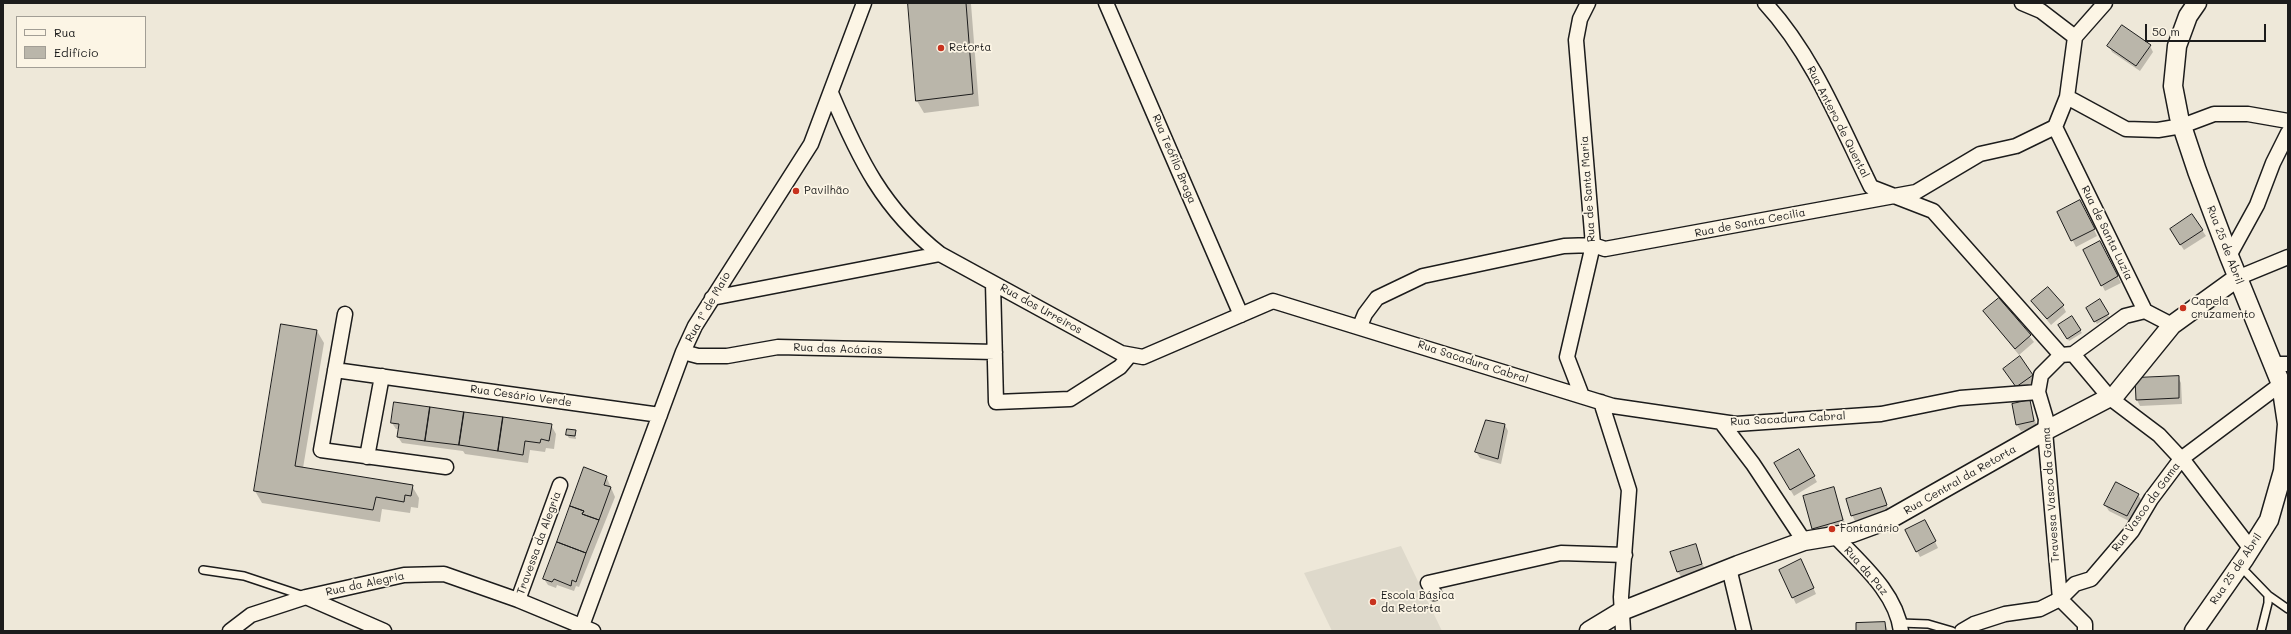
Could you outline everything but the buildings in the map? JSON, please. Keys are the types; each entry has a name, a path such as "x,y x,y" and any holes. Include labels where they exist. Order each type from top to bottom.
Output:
{"street":[{"name":"Rua 1º de Maio","path":"585,629 683,352 695,326 712,298 811,144 864,3"},
{"name":"Rua Teófilo Braga","path":"1106,3 1242,315"},
{"name":"Rua de Santa Maria","path":"1582,396 1567,357 1593,245 1576,40 1580,19 1588,3"},
{"name":"Rua Antero de Quental","path":"1766,3 1783,22 1803,52 1871,187 1933,211 2110,398 2159,435 2181,459 2251,549"},
{"path":"2022,3 2041,11 2075,37"},
{"path":"2055,127 2067,98 2075,37 2105,3"},
{"name":"Rua 25 de Abril","path":"2194,631 2240,566 2269,520 2283,471 2287,424 2281,384 2280,364 2237,278 2196,171 2182,126 2173,86 2177,46 2188,16 2197,3"},
{"name":"Rua dos Urreiros","path":"831,94 852,144 889,204 918,237 940,254 1121,353 1143,357 1273,301 1360,326"},
{"path":"2067,98 2126,129 2158,130 2182,126 2214,114 2248,114 2288,121"},
{"name":"Rua de Santa Cecilia","path":"1360,326 1365,314 1376,298 1423,276 1564,246 1593,245 1605,249 1662,240 1916,192 1980,154 2016,146 2055,127"},
{"name":"Rua de Santa Luzia","path":"2055,127 2145,311"},
{"path":"2229,256 2257,204 2273,163 2288,134"},
{"path":"712,298 940,254"},
{"name":"Rua Central da Retorta","path":"1589,631 1622,611 1729,568 1804,541 1852,533 1890,519 2045,431 2110,398 2116,394 2172,325 2237,278 2288,257"},
{"path":"993,284 996,402 1070,399 1120,367 1130,355"},
{"path":"2038,392 2041,375 2067,354 2125,316 2145,311 2172,325"},
{"path":"345,314 321,450 446,467"},
{"name":"Rua Sacadura Cabral","path":"1360,326 1613,406 1736,424 1881,414 1960,398 2038,392"},
{"name":"Rua das Acácias","path":"683,352 698,356 727,356 778,347 995,352"},
{"name":"Rua Cesário Verde","path":"335,370 660,415"},
{"path":"367,457 382,376"},
{"name":"Rua Vasco da Gama","path":"1962,631 1974,624 2005,614 2040,609 2060,599 2075,584 2091,579 2132,531 2151,499 2181,459 2281,384"},
{"name":"Travessa Vasco da Gama","path":"2038,392 2046,418 2045,431 2060,599"},
{"path":"1601,402 1629,490 1622,611 1623,631"},
{"path":"1720,422 1753,464 1804,541"},
{"name":"Travessa da Alegria","path":"518,600 560,485"},
{"name":"Rua da Paz","path":"1835,536 1888,594 1901,627"},
{"path":"1434,593 1428,583 1561,553 1625,555"},
{"path":"1729,568 1744,631"},
{"name":"Rua da Alegria","path":"230,631 251,615 306,597 404,575 444,574 518,600 585,629"},
{"path":"306,597 384,631"},
{"path":"2060,599 2085,624 2085,631"}],"lane":[{"path":"2240,566 2268,595 2288,609"},
{"path":"203,570 244,576 306,597"},
{"path":"2261,631 2268,603 2268,595"},
{"path":"1901,627 1928,624 1952,631"}],"shaded area":[{"name":"Escola Básica da Retorta","path":"1401,546 1442,631 1332,631 1304,573"}],"place":[{"name":"Retorta","path":"941,48"},
{"name":"Pavilhão","path":"796,191"},
{"name":"Capela cruzamento","path":"2183,308"},
{"name":"Fontanário","path":"1832,529"},
{"name":"Escola Básica da Retorta","path":"1373,602"}]}
